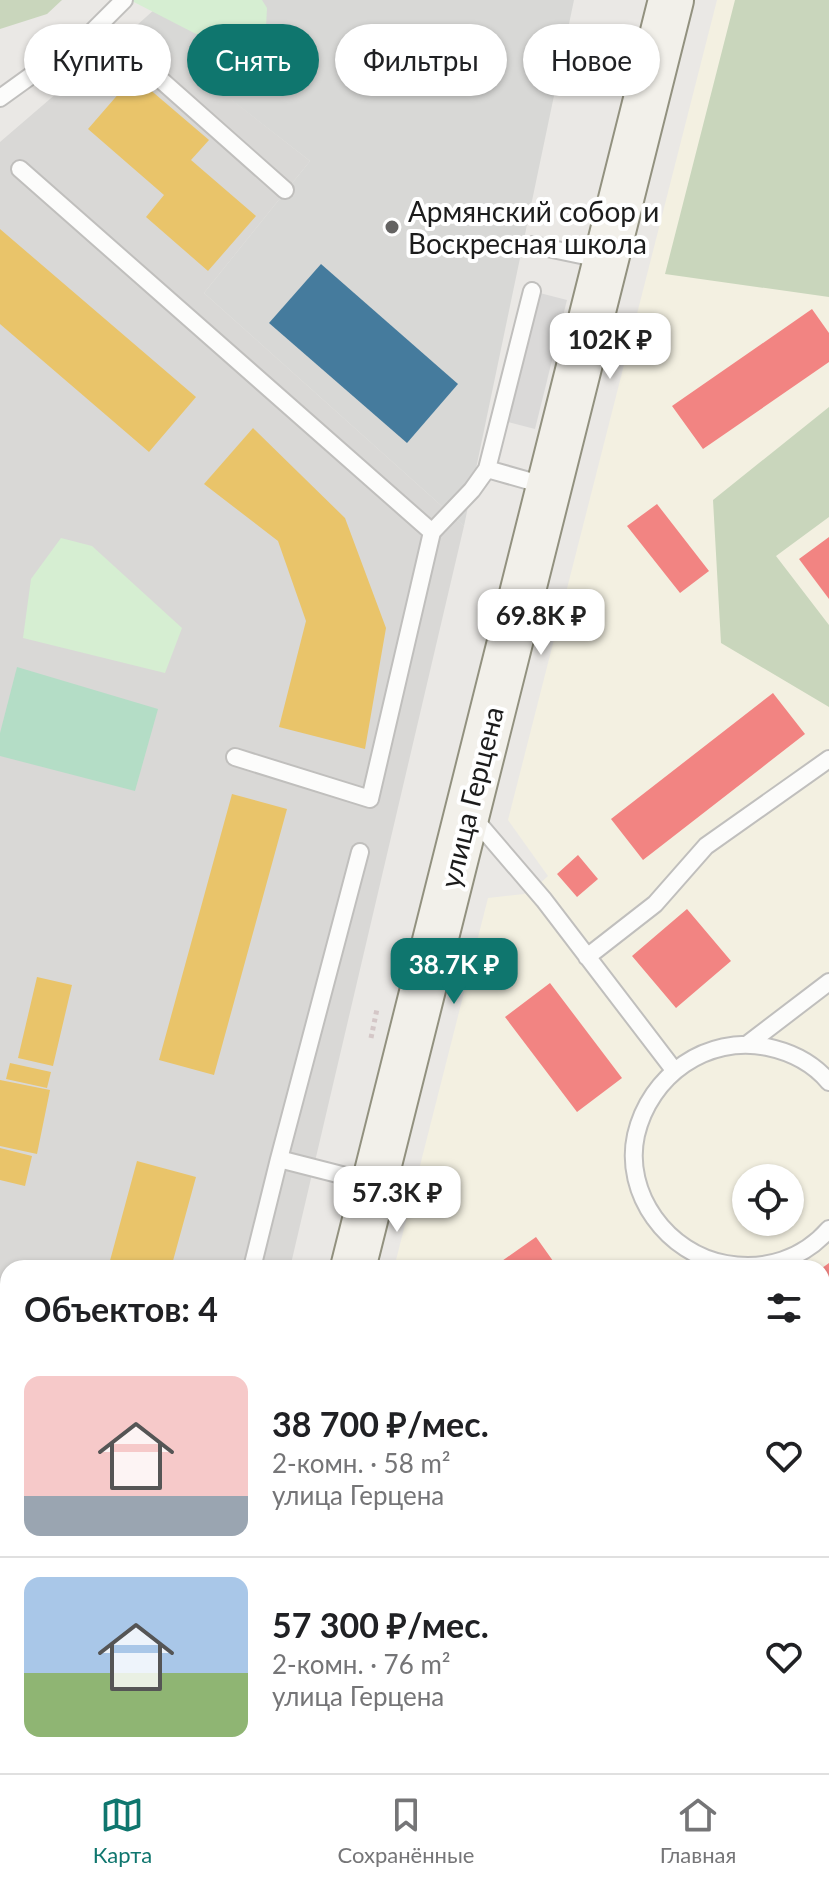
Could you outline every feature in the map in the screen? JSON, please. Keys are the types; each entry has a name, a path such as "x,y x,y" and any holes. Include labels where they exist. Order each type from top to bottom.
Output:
{"main road":[{"name":"улица Герцена","path":"355,1260 671,0"}],"lane":[{"path":"100,24 124,0"},
{"path":"0,98 24,80"},
{"path":"171,89 285,190"},
{"path":"20,169 432,532"},
{"path":"533,245 605,260"},
{"path":"235,757 370,799 432,532 472,490 487,469 532,291"},
{"path":"487,469 548,486"},
{"path":"587,957 655,904 706,846 829,759"},
{"path":"468,811 544,900 674,1070"},
{"path":"254,1260 360,852"},
{"path":"749,1043 829,982"},
{"path":"705,1260 673,1241 649,1212 635,1175 636,1136 649,1100 674,1070 697,1055 722,1046 749,1043 787,1051 820,1071 829,1082"},
{"path":"279,1159 375,1184"},
{"path":"786,1260 817,1242 829,1229"}],"shaded area":[{"name":"Армянский собор и Воскресная школа","path":"165,0 574,0 569,24 523,24 523,96 554,96 464,526 204,293 310,161 226,96 319,96 319,24 187,24 187,66 171,53 171,24 138,24"},
{"path":"717,0 829,0 829,1260 396,1260 488,898 524,894 548,876 508,820"},
{"path":"171,52 187,65 187,96 227,96 310,161 204,293 464,526 292,1260 0,1260 0,142 53,96 171,96"},
{"path":"532,291 567,300 535,429 500,420"}],"green space":[{"path":"0,0 62,0 47,14 0,29"},
{"path":"130,0 262,0 267,8 266,24 187,24 187,29"},
{"path":"735,0 829,0 829,297 665,274"},
{"path":"829,407 829,517 776,556 829,625 829,707 721,643 713,500"},
{"path":"61,538 92,546 182,628 165,673 23,638 31,579"},
{"path":"17,667 158,709 135,791 0,756 0,733"}],"building: Жильё":[{"path":"117,96 157,96 209,140 191,160 256,216 208,271 146,217 164,195 88,129"},
{"path":"0,229 196,397 149,452 0,324"},
{"path":"253,428 345,518 386,628 365,749 279,727 306,621 278,541 204,484"},
{"path":"232,794 287,809 214,1075 159,1060"},
{"path":"37,977 72,985 53,1066 18,1058"},
{"path":"10,1063 51,1072 47,1088 6,1079"},
{"path":"0,1080 50,1090 37,1154 0,1146"},
{"path":"0,1148 32,1156 25,1186 0,1180"},
{"path":"137,1161 196,1177 173,1260 110,1260"}],"building: Медицина":[{"path":"812,309 829,333 829,362 703,449 672,406"},
{"path":"657,504 709,571 680,593 627,526"},
{"path":"829,537 829,599 799,559"},
{"path":"773,693 805,734 643,860 611,819"},
{"path":"578,855 598,879 577,897 557,874"},
{"path":"687,909 731,961 676,1008 632,956"},
{"path":"550,983 622,1078 577,1112 505,1017"},
{"path":"536,1237 552,1260 503,1260"}],"building: Учреждения":[{"path":"321,264 458,384 407,443 269,323"}],"place":[{"name":"Армянский собор и Воскресная школа","path":"392,227"}]}
